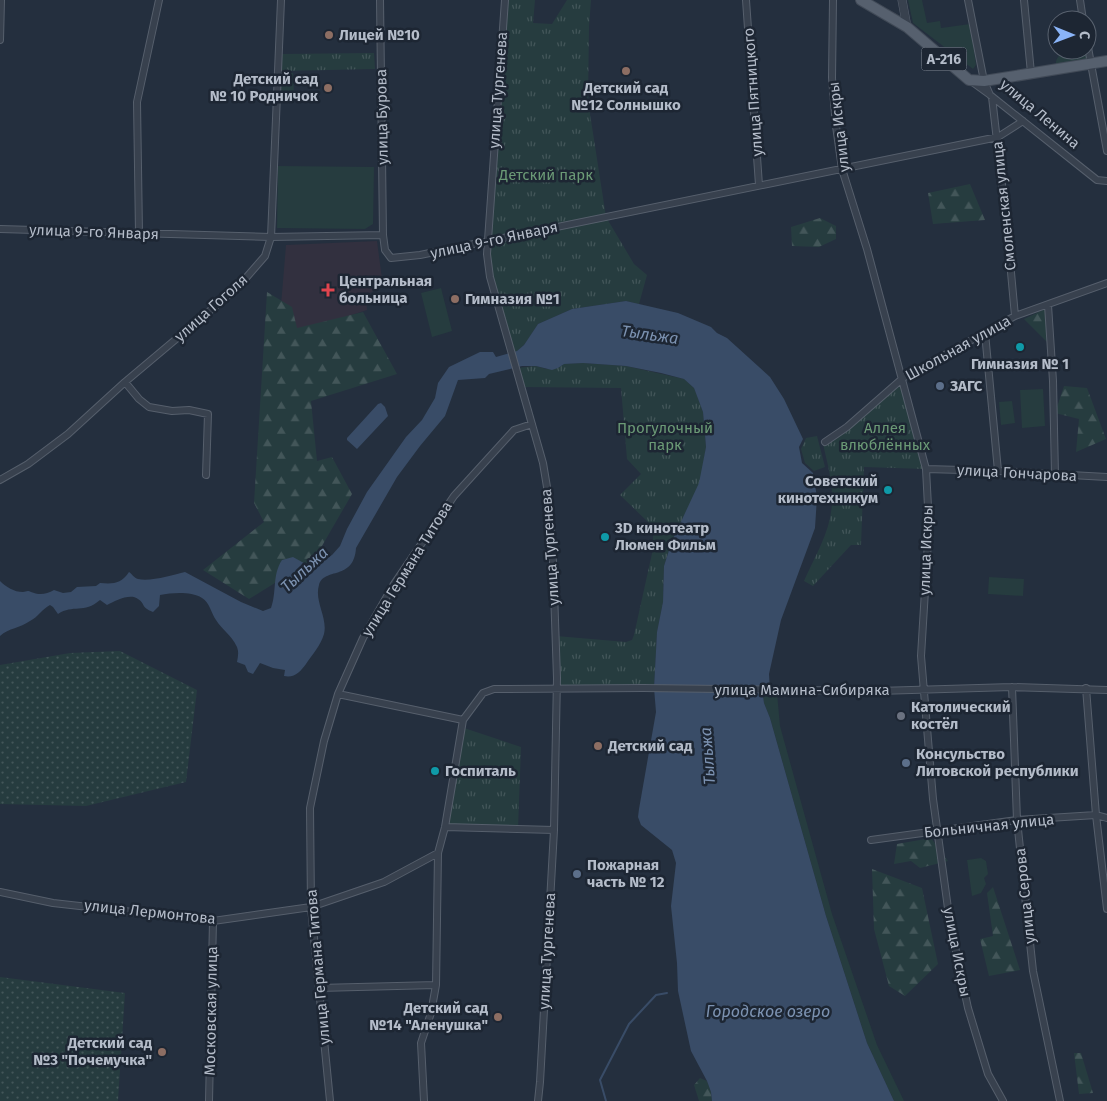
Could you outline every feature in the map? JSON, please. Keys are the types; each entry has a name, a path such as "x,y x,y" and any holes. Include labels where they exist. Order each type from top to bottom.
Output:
{"main road":[{"name":"А-216","path":"861,0 907,27 969,80"},
{"name":"А-216","path":"984,81 1107,60"},
{"name":"улица Ленина","path":"969,80 984,81"}],"street":[{"path":"0,40 2,0"},
{"path":"140,234 137,102 159,0"},
{"name":"улица Гоголя","path":"0,480 28,464 68,434 125,382 238,287 265,256 271,237 281,0"},
{"name":"улица Бурова","path":"380,0 383,234"},
{"name":"улица Тургенева","path":"505,0 487,254 490,277 544,463 549,499 553,562 557,689 554,830 538,1101"},
{"name":"улица Пятницкого","path":"746,0 760,185"},
{"name":"улица Искры","path":"833,0 832,78 842,169 867,249 926,468 929,525 921,656 937,831 950,923 968,1008 988,1074 1003,1101"},
{"path":"902,0 907,27"},
{"path":"968,0 984,81"},
{"path":"1024,0 1031,73"},
{"path":"1090,60 1107,151"},
{"path":"969,80 991,96"},
{"name":"улица Ленина","path":"984,81 991,96 1097,180 1107,181"},
{"name":"Смоленская улица","path":"991,96 998,137 1015,316"},
{"path":"998,137 1023,121"},
{"name":"улица 9-го Января","path":"0,229 271,237 383,234 385,250 391,258 420,255 487,242 998,137"},
{"name":"Школьная улица","path":"825,442 847,427 903,378 1015,316 1107,283"},
{"path":"1048,305 1053,381 1055,475"},
{"path":"985,334 998,471"},
{"path":"125,382 139,399 149,407 172,411 189,410 208,414 206,475"},
{"name":"улица Германа Титова","path":"330,1101 311,907 310,808 324,741 338,694 363,638 394,584 454,496 514,430 532,424"},
{"name":"улица Гончарова","path":"926,468 1107,477"},
{"name":"улица Мамина-Сибиряка","path":"463,720 483,693 494,689 643,688 775,691 1086,688 1107,690"},
{"name":"улица Серова","path":"1012,688 1017,820 1033,971 1060,1101"},
{"path":"1086,688 1096,815 1107,909"},
{"path":"338,694 463,720 445,827 438,853 436,985 432,1013 421,1043 424,1101"},
{"name":"Больничная улица","path":"871,840 1017,820 1096,815 1107,818"},
{"path":"445,827 554,830"},
{"name":"улица Лермонтова","path":"0,892 53,902 213,921 311,907 384,882 438,853"},
{"name":"Московская улица","path":"209,1101 213,921"},
{"path":"319,988 436,985"}],"shaded area":[{"name":"Центральная больница","path":"377,241 383,286 366,295 367,310 291,335 279,329 286,245"}],"green space":[{"name":"Детский парк","path":"505,0 535,0 533,23 552,24 567,0 591,0 588,101 606,217 634,264 647,275 639,304 626,301 572,309 538,324 524,345 517,351 512,352 490,277 487,242"},
{"path":"908,0 922,0 927,23 940,21 941,28 970,24 976,65 973,69 913,23"},
{"path":"374,53 375,69 281,71 282,54"},
{"path":"1087,60 1087,61 1056,66 1056,61"},
{"path":"293,73 294,95 288,95 288,103 279,103 281,74"},
{"path":"278,166 374,167 373,224 365,229 277,228"},
{"path":"970,184 985,220 933,224 928,193"},
{"path":"820,218 836,226 836,239 819,247 792,246 791,227"},
{"path":"441,288 452,331 432,337 421,293"},
{"path":"267,292 292,307 297,328 363,312 397,374 311,401 317,461 332,457 352,494 315,558 249,599 203,570 264,522 254,503"},
{"path":"1045,309 1047,342 1024,319"},
{"name":"Прогулочный парк","path":"583,363 626,366 684,379 694,388 703,412 706,447 700,483 672,541 664,566 663,602 657,632 654,688 557,689 556,636 626,642 632,640 653,549 653,533 649,523 620,495 641,474 627,459 621,388 522,387 517,368 536,366 546,369 558,368 563,364"},
{"name":"Аллея влюблённых","path":"903,378 926,469 864,467 861,545 851,545 813,586 804,581 826,532 832,501 831,479 823,444"},
{"path":"1064,386 1087,388 1106,439 1076,452 1079,419 1055,413"},
{"path":"1043,389 1045,426 1022,428 1020,390"},
{"path":"1012,401 1015,423 1001,425 999,402"},
{"path":"817,436 825,467 814,471 805,463 801,449 806,438"},
{"path":"989,577 1024,579 1023,596 988,594"},
{"path":"120,651 197,690 186,782 86,806 0,804 0,665 70,653"},
{"path":"770,691 777,693 780,726 832,914 877,1045 904,1101 894,1101 867,1043 826,916 770,718 764,703 763,696"},
{"path":"461,727 521,747 518,829 445,827"},
{"path":"931,838 948,861 920,868 911,861 894,864 897,844"},
{"path":"981,858 986,861 988,874 984,878 986,884 981,893 972,896 967,860"},
{"path":"872,869 922,888 938,964 905,996 889,986 874,929"},
{"path":"993,887 1020,970 989,976 980,939 993,936 987,893"},
{"path":"0,977 125,993 118,1101 0,1101"},
{"path":"1074,1053 1081,1053 1093,1093 1079,1094"},
{"path":"700,1078 707,1081 712,1101 699,1101 694,1085"}],"water":[{"name":"Городское озеро","path":"626,301 678,313 711,327 717,333 727,338 770,377 784,399 803,439 799,447 802,463 813,473 817,497 815,528 781,620 769,674 770,691 763,696 826,916 867,1043 894,1101 712,1101 707,1081 691,1051 678,991 671,906 676,863 672,850 641,825 638,817 656,712 654,688 657,632 663,602 664,566 672,541 699,483 706,447 703,412 694,388 684,379 626,366 583,363 564,364 552,370 536,366 522,366 489,374 485,378 458,380 445,416 397,477 356,548 350,565 327,576 319,585 318,597 325,628 323,638 306,664 294,675 284,676 285,670 260,663 253,674 248,672 245,665 237,662 237,647 216,620 207,603 202,598 187,593 160,595 159,606 153,612 146,609 142,602 135,597 122,598 107,605 100,600 89,607 63,611 58,614 50,605 33,619 0,636 0,581 10,589 20,592 28,591 42,594 54,590 63,593 71,592 77,587 116,582 123,579 129,572 137,578 149,580 185,572 241,602 263,611 271,608 277,572 282,560 293,557 311,567 332,555 340,546 367,492 406,437 422,420 435,398 438,383 449,367 480,352 493,352 496,357 517,351 524,345 538,324 572,309"},
{"path":"381,403 385,407 388,416 357,449 347,438"}],"waterway":[{"path":"606,1101 600,1080 629,1024 656,995 667,993"}],"place":[{"name":"Лицей №10","path":"329,35"},
{"name":"Детский сад №12 Солнышко","path":"626,71"},
{"name":"Детский сад № 10 Родничок","path":"328,88"},
{"name":"Центральная больница","path":"328,290"},
{"name":"Гимназия №1","path":"455,299"},
{"name":"Гимназия № 1","path":"1020,347"},
{"name":"ЗАГС","path":"940,386"},
{"name":"Советский кинотехникум","path":"888,490"},
{"name":"3D кинотеатр Люмен Фильм","path":"605,537"},
{"name":"Католический костёл","path":"901,716"},
{"name":"Детский сад","path":"598,746"},
{"name":"Консульство Литовской республики","path":"906,763"},
{"name":"Госпиталь","path":"435,771"},
{"name":"Пожарная часть № 12","path":"577,874"},
{"name":"Детский сад №14 \"Аленушка\"","path":"498,1017"},
{"name":"Детский сад №3 \"Почемучка\"","path":"162,1052"}],"water label":[{"name":"Тыльжа","path":"650,334"},
{"name":"Тыльжа","path":"304,569"},
{"name":"Тыльжа","path":"707,756"}]}
